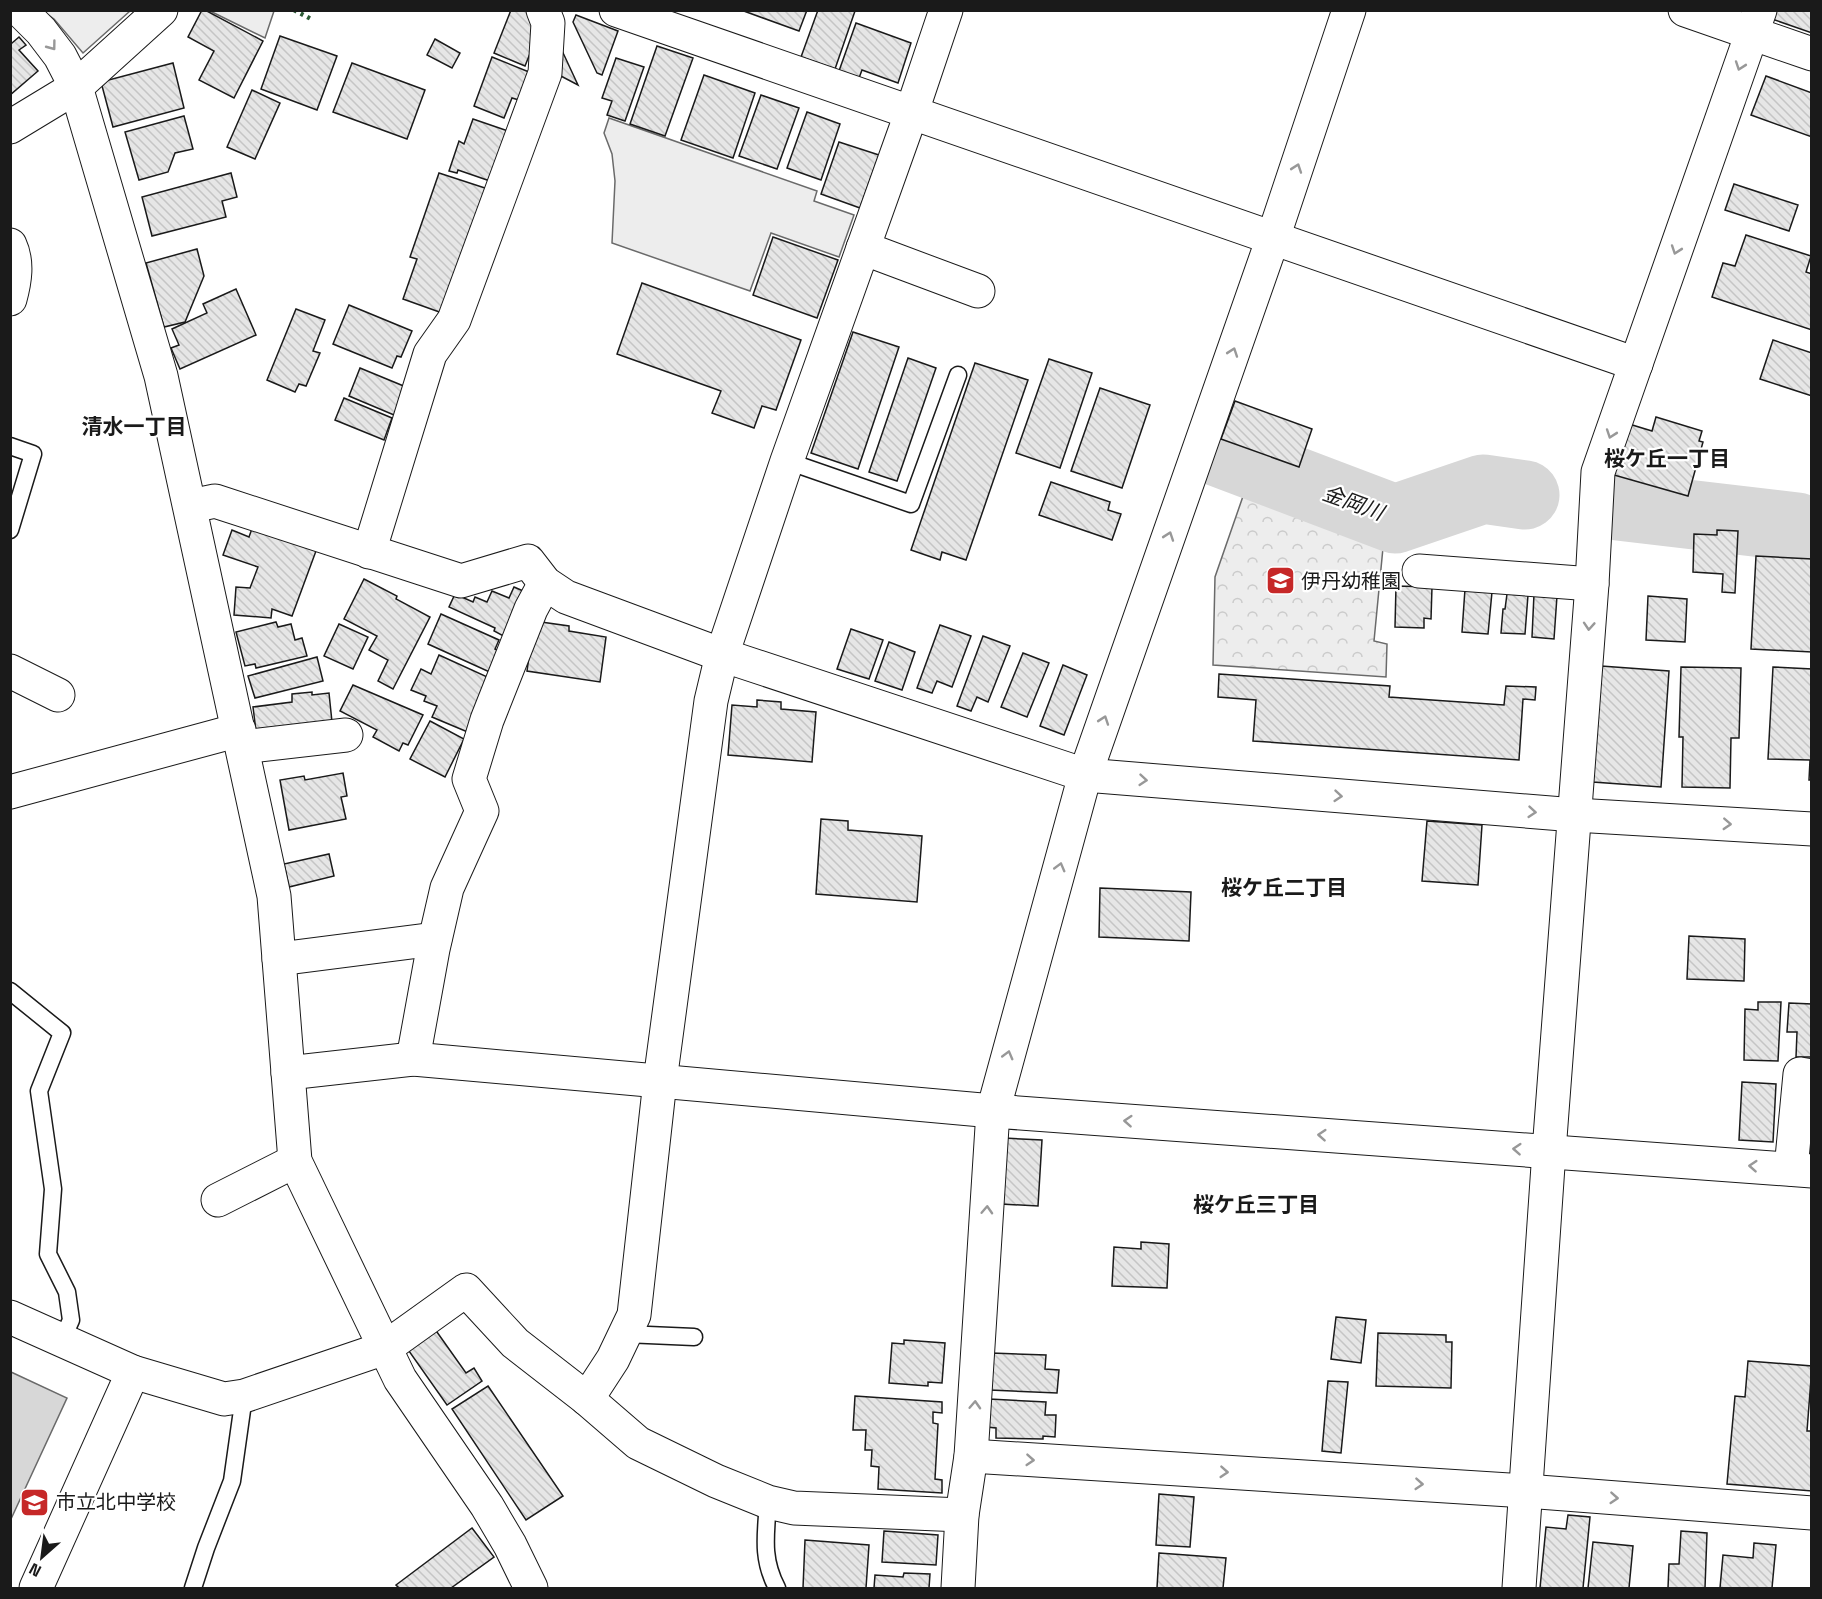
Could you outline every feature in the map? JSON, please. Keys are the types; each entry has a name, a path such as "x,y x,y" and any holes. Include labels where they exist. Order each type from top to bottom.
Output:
{"street":[{"path":"20,10 41,31 60,56 76,87 161,376 274,896 295,1161 399,1379 487,1506 510,1545 531,1588"},
{"path":"10,128 76,87 161,10"},
{"path":"369,552 430,354 454,320 545,73 548,23 543,10"},
{"path":"616,10 1636,364"},
{"path":"587,1399 613,1359 634,1315 660,1081 711,701 722,655 946,10"},
{"path":"958,1588 962,1515 972,1456 993,1111 1085,776 1273,238 1349,10"},
{"path":"1686,10 1756,22 1812,54"},
{"path":"1519,1588 1592,584 1598,472 1756,22"},
{"path":"10,244 15,255 14,282 10,299"},
{"path":"863,248 978,291"},
{"path":"191,506 215,501 461,581 528,561 545,583 566,597 722,655 1085,776 1575,815 1812,829"},
{"path":"1419,570 1592,584"},
{"path":"414,1059 435,939 447,888 482,811 469,779 487,720 531,609 545,583"},
{"path":"10,671 58,695"},
{"path":"10,792 241,739 346,735"},
{"path":"279,959 435,939"},
{"path":"288,1073 414,1059 993,1111 1802,1170 1800,1074 1812,1076"},
{"path":"218,1200 295,1161"},
{"path":"10,1317 133,1372 224,1399 244,1396 385,1348 466,1290 515,1343 587,1399 638,1443 716,1481 768,1502 794,1508 962,1515"},
{"path":"36,1588 133,1372"},
{"path":"972,1456 1527,1491 1812,1513"}],"lane":[{"path":"788,460 911,504 958,375"},
{"path":"10,446 33,454 10,530"},
{"path":"10,991 62,1033 39,1091 53,1189 48,1254 67,1292 71,1320 62,1340"},
{"path":"624,1334 694,1337"},
{"path":"193,1588 232,1481 244,1396"},
{"path":"768,1502 765,1553 777,1588"}],"shaded area":[{"path":"43,11 130,11 83,53 54,19"},
{"path":"210,11 274,11 265,38"},
{"path":"609,118 817,191 814,201 854,215 839,257 771,233 750,291 612,243 615,181 612,154 604,133"},
{"path":"11,1372 67,1398 11,1519"}],"green space":[{"path":"1249,479 1385,527 1374,641 1387,644 1386,677 1213,665 1215,577"}],"building":[{"path":"202,10 263,41 234,98 199,80 214,51 188,37"},
{"path":"511,10 527,10 541,26 525,66 494,53"},
{"path":"741,10 807,10 799,31"},
{"path":"818,10 855,11 835,69 801,57"},
{"path":"1776,10 1812,10 1812,33 1772,19"},
{"path":"576,15 618,31 602,75 597,73 573,22"},
{"path":"856,23 911,43 898,83 862,70 859,78 839,71"},
{"path":"280,36 337,56 317,110 261,89"},
{"path":"19,37 26,45 19,50 38,71 10,95 10,41 12,43"},
{"path":"435,39 460,53 452,68 427,55"},
{"path":"558,42 578,85 557,74"},
{"path":"657,46 693,58 665,136 630,124"},
{"path":"492,57 529,72 519,100 512,98 504,118 474,106"},
{"path":"616,58 644,67 625,121 607,115 612,101 602,98"},
{"path":"173,63 184,108 113,127 101,82"},
{"path":"352,63 425,90 407,139 333,112"},
{"path":"704,75 755,93 733,158 681,140"},
{"path":"1766,76 1812,93 1812,137 1751,115"},
{"path":"252,90 280,103 255,159 227,147"},
{"path":"761,95 799,108 777,169 739,156"},
{"path":"807,112 840,124 821,180 787,168"},
{"path":"184,116 193,149 175,153 168,172 139,180 125,132"},
{"path":"473,119 508,131 490,181 458,170 457,173 449,171 459,141 464,144"},
{"path":"839,142 879,155 860,208 821,194"},
{"path":"231,173 237,197 222,201 226,217 152,236 142,197"},
{"path":"439,173 488,189 445,314 403,299 417,259 410,257"},
{"path":"1734,184 1798,205 1789,231 1725,210"},
{"path":"1746,235 1811,256 1806,272 1812,274 1812,330 1712,297 1723,263 1735,266"},
{"path":"773,237 838,260 817,318 753,295"},
{"path":"197,249 204,276 185,322 164,327 146,263"},
{"path":"642,283 801,340 776,410 762,406 754,428 712,413 721,391 617,354"},
{"path":"236,289 256,335 180,369 171,348 179,345 172,329 207,313 203,304"},
{"path":"349,305 412,331 401,357 397,356 392,368 333,344"},
{"path":"296,309 325,320 313,351 320,353 306,386 299,384 295,392 267,380"},
{"path":"853,332 899,347 858,469 811,453"},
{"path":"1773,340 1812,353 1812,396 1760,379"},
{"path":"908,358 936,368 897,481 869,472"},
{"path":"1049,359 1092,373 1060,468 1016,453"},
{"path":"975,363 1028,380 966,560 942,552 940,560 911,550"},
{"path":"360,368 406,387 394,415 349,396"},
{"path":"1100,388 1150,405 1122,488 1071,471"},
{"path":"344,398 392,418 384,440 335,420"},
{"path":"1235,401 1312,429 1299,467 1221,439"},
{"path":"1656,417 1702,431 1699,441 1703,442 1688,496 1614,475 1629,424 1652,431"},
{"path":"1051,482 1110,502 1108,510 1121,514 1112,540 1039,515"},
{"path":"254,523 316,551 292,616 272,609 271,618 234,615 236,587 250,588 258,567 223,555 232,530 249,537"},
{"path":"1717,530 1738,531 1735,593 1722,592 1723,574 1693,572 1694,534 1717,535"},
{"path":"1756,556 1812,559 1812,652 1751,649"},
{"path":"364,579 430,617 393,689 378,681 388,660 369,650 377,636 344,619"},
{"path":"1396,586 1432,587 1431,619 1424,618 1424,628 1395,627"},
{"path":"514,587 530,594 509,639 494,631 495,628 449,607 455,594 473,602 475,597 487,602 492,591 509,598"},
{"path":"1465,589 1492,592 1488,634 1462,632"},
{"path":"1507,594 1528,595 1525,634 1501,633"},
{"path":"1534,594 1557,596 1554,639 1532,637"},
{"path":"1648,596 1687,599 1685,642 1646,640"},
{"path":"441,614 499,640 495,649 504,653 494,674 428,644"},
{"path":"534,621 569,626 569,631 606,637 600,682 527,671"},
{"path":"276,622 278,627 291,624 295,640 302,638 307,656 256,668 255,664 245,666 236,632"},
{"path":"339,624 368,637 353,669 324,656"},
{"path":"940,625 971,636 952,687 937,681 932,693 917,688"},
{"path":"851,629 883,640 869,679 837,669"},
{"path":"983,636 1010,646 988,702 977,697 971,711 957,706"},
{"path":"889,642 915,652 902,690 875,681"},
{"path":"1023,653 1049,663 1027,717 1001,707"},
{"path":"439,655 494,680 470,733 432,717 437,706 424,701 426,696 411,690 421,669 431,674"},
{"path":"317,657 323,681 255,698 248,676"},
{"path":"1063,665 1087,675 1064,735 1040,726"},
{"path":"1601,666 1669,671 1661,787 1593,782"},
{"path":"1681,667 1741,668 1739,738 1731,738 1730,788 1682,787 1683,737 1679,737"},
{"path":"1773,667 1812,669 1812,780 1809,780 1810,760 1768,759"},
{"path":"1219,674 1390,686 1389,697 1504,705 1506,686 1536,687 1535,700 1523,699 1519,760 1253,741 1256,700 1218,697"},
{"path":"353,685 423,715 408,745 403,743 399,751 373,737 377,730 340,711"},
{"path":"312,692 312,695 329,693 332,722 256,731 253,707 292,702 292,694"},
{"path":"757,700 781,702 781,709 816,712 812,762 728,755 732,705 757,707"},
{"path":"430,721 464,739 445,777 410,759"},
{"path":"343,773 347,796 341,797 346,819 289,830 280,780 304,776 305,780"},
{"path":"821,819 848,821 848,830 922,836 917,902 816,894"},
{"path":"1427,821 1482,825 1478,885 1422,881"},
{"path":"329,854 334,876 289,887 284,864"},
{"path":"1100,888 1191,892 1189,941 1099,937"},
{"path":"1689,936 1745,939 1744,981 1687,979"},
{"path":"1758,1002 1781,1002 1778,1061 1744,1060 1745,1009 1758,1010"},
{"path":"1789,1003 1812,1004 1812,1057 1796,1057 1797,1032 1787,1032"},
{"path":"1742,1082 1776,1084 1773,1142 1739,1140"},
{"path":"1004,1138 1042,1140 1038,1206 1001,1204"},
{"path":"1141,1242 1169,1244 1167,1288 1112,1286 1114,1247 1141,1249"},
{"path":"1336,1317 1366,1320 1361,1363 1331,1359"},
{"path":"432,1325 466,1373 474,1368 482,1381 447,1405 404,1344"},
{"path":"1378,1333 1446,1335 1446,1342 1452,1342 1451,1388 1376,1386"},
{"path":"904,1340 945,1343 942,1383 928,1382 928,1386 889,1383 892,1343 904,1344"},
{"path":"991,1353 1046,1355 1045,1369 1059,1370 1057,1393 990,1390"},
{"path":"1748,1361 1812,1366 1807,1431 1812,1431 1812,1491 1727,1484 1735,1396 1745,1397"},
{"path":"1328,1381 1348,1382 1341,1453 1322,1451"},
{"path":"488,1386 563,1496 526,1520 452,1409"},
{"path":"855,1396 942,1402 942,1413 933,1412 933,1423 938,1424 935,1479 942,1480 942,1493 878,1489 879,1467 871,1466 872,1450 865,1450 866,1430 853,1430"},
{"path":"989,1399 1046,1402 1045,1415 1056,1415 1055,1437 996,1438 996,1428 987,1427"},
{"path":"1159,1494 1194,1497 1190,1547 1156,1545"},
{"path":"1568,1515 1590,1517 1583,1588 1540,1588 1546,1527 1566,1529"},
{"path":"472,1528 494,1557 451,1588 399,1588 396,1585"},
{"path":"884,1531 938,1535 936,1565 882,1562"},
{"path":"1681,1531 1707,1533 1705,1588 1668,1588 1669,1564 1679,1564"},
{"path":"805,1540 869,1545 866,1588 803,1588"},
{"path":"1593,1542 1633,1546 1629,1588 1588,1588"},
{"path":"1754,1543 1776,1545 1772,1588 1720,1588 1723,1555 1753,1558"},
{"path":"1159,1553 1226,1558 1223,1588 1157,1588"},
{"path":"904,1573 930,1574 929,1588 874,1588 875,1575 903,1577"}],"waterway":[{"name":"金岡川","path":"1218,452 1395,519 1483,489 1525,495"},
{"name":"金岡川","path":"1618,506 1797,527 1812,533"}],"hedge":[{"path":"294,10 313,20"}],"place":[{"name":"伊丹幼稚園","path":"1280,581"},
{"name":"市立北中学校","path":"35,1502"}],"district":[{"name":"清水一丁目","path":"134,427"},
{"name":"桜ケ丘一丁目","path":"1667,459"},
{"name":"桜ケ丘二丁目","path":"1284,888"},
{"name":"桜ケ丘三丁目","path":"1256,1205"}]}
